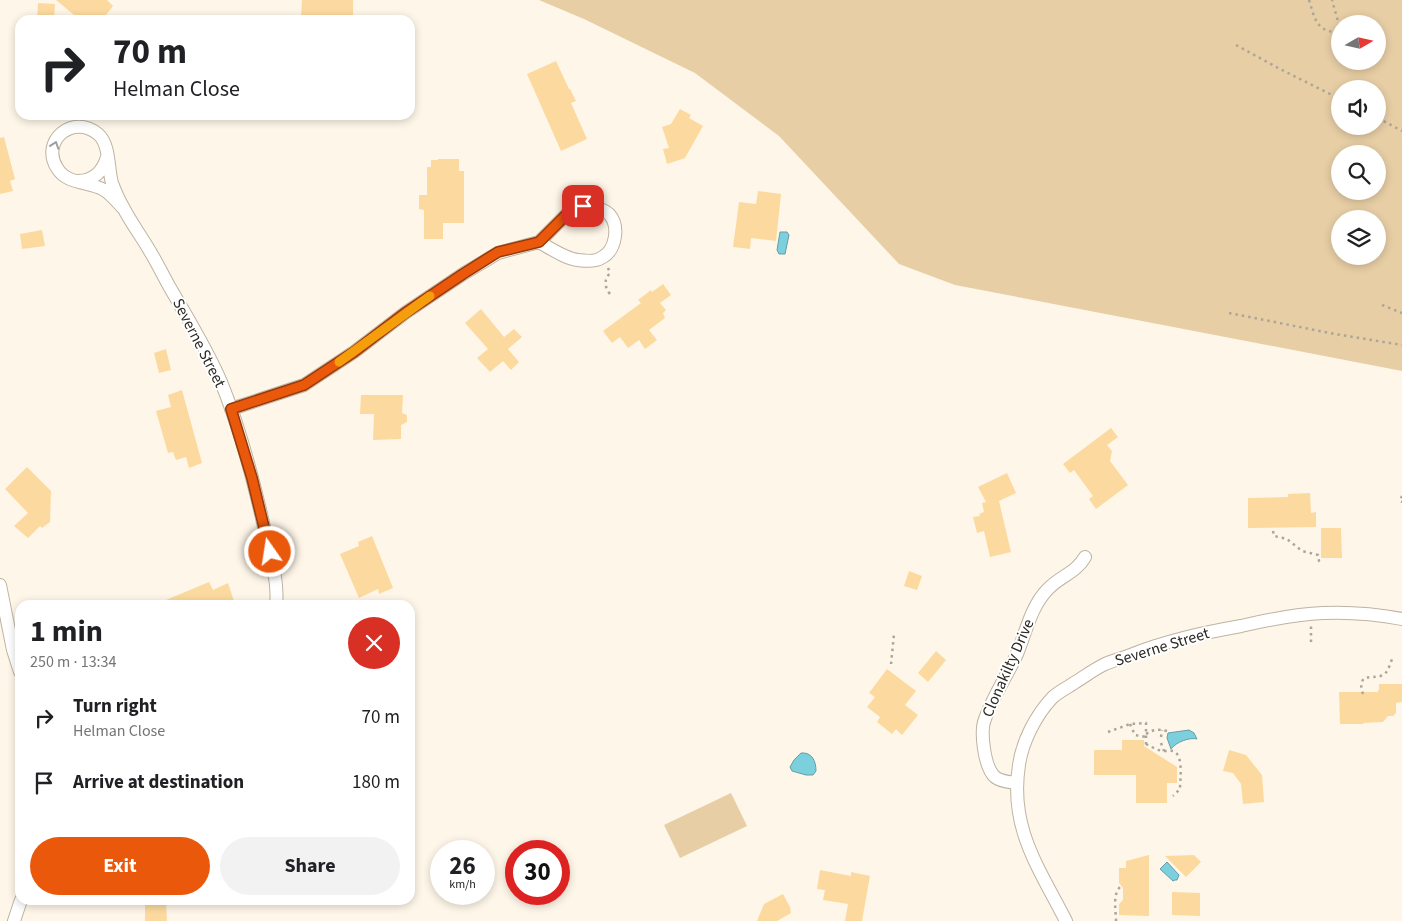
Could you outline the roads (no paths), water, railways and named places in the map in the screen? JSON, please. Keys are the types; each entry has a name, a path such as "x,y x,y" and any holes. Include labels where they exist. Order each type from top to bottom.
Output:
{"street":[{"name":"Severne Street","path":"123,208 104,190 67,178 59,172 54,164 52,151 55,141 60,134 69,128 85,126 101,136 106,144 112,183 123,208 151,252 221,382 244,450 260,510 273,569 276,600"},
{"path":"76,181 82,182 99,174 105,166 107,157"},
{"path":"231,409 304,385 354,352 405,313 498,252 539,242 568,213 583,206 597,208 609,214 615,228 609,252 602,258 590,261 576,260 539,242"},
{"name":"Clonakilty Drive","path":"1017,784 994,776 986,762 983,745 984,721 1016,654 1034,609 1048,588 1080,566 1086,558"},
{"path":"0,585 15,656"},
{"name":"Severne Street","path":"1066,921 1038,870 1026,843 1017,805 1019,764 1023,749 1030,732 1053,697 1103,665 1149,647 1202,633 1270,620 1322,613 1364,613 1402,619"},
{"path":"14,921 19,905"}],"water":[{"path":"780,232 787,232 789,235 785,254 779,254 777,250"},
{"path":"1189,730 1194,733 1197,739 1183,741 1171,749 1167,738 1168,733"},
{"path":"801,753 808,754 814,761 816,771 813,775 792,771 790,767"},
{"path":"1167,862 1179,875 1177,880 1173,881 1160,869"}]}
